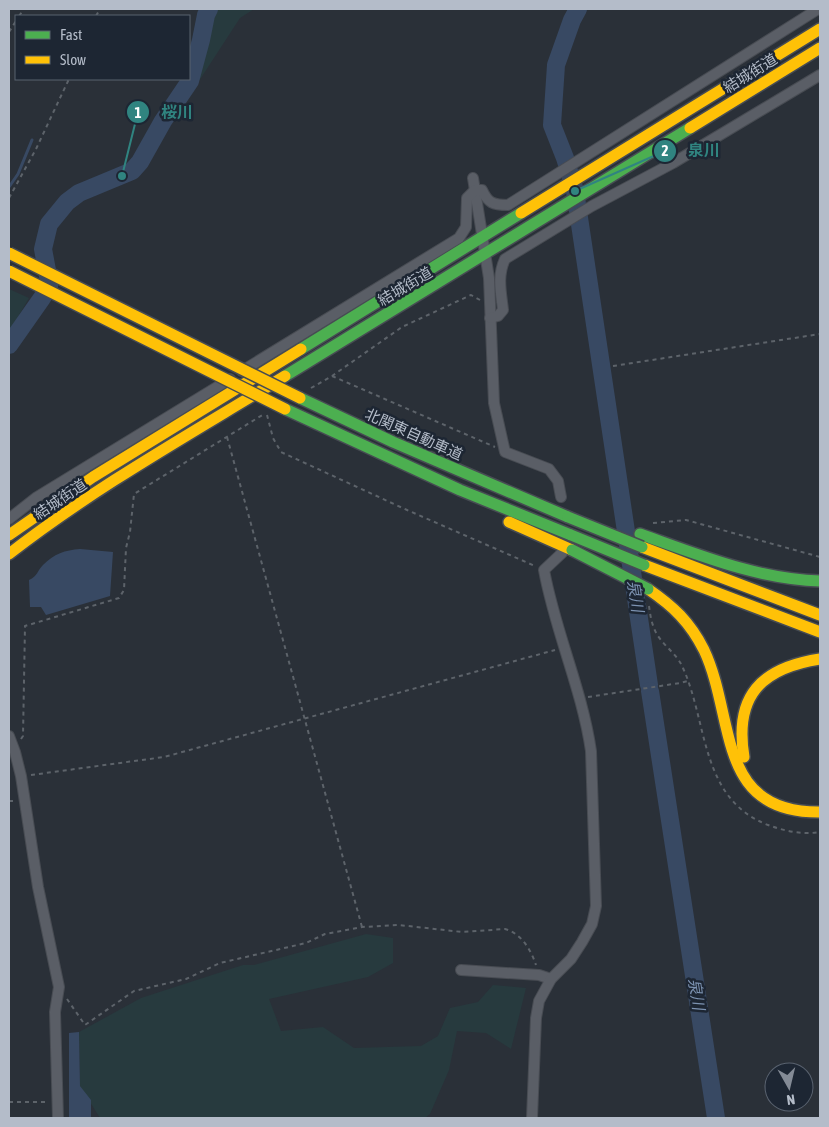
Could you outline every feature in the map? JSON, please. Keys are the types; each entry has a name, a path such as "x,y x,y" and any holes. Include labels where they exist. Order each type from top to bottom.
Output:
{"highway":[{"name":"結城街道","path":"9,535 93,477 817,31"},
{"name":"結城街道","path":"9,554 36,533 101,489 819,48"},
{"name":"北関東自動車道","path":"9,253 300,398 393,442 568,513 642,547 820,615"},
{"path":"9,271 322,427 460,490 644,566 820,632"},
{"path":"322,427 455,498 648,589 670,604 681,615 704,649 718,688 731,750 748,784 764,799 774,805 798,812 820,812"},
{"path":"568,513 640,534 759,573 783,579 820,581"},
{"path":"820,658 779,669 760,682 746,703 742,713 740,734 741,746 749,769 765,788 787,800 800,803 820,802"}],"street":[{"path":"9,519 46,492 459,238 466,227 467,198 475,190 482,190 487,200 495,205 508,205 818,9"},
{"path":"804,18 817,31"},
{"path":"490,318 498,316 503,310 499,278 500,268 505,259 592,206 673,163 820,75"},
{"path":"674,99 683,113"},
{"path":"615,137 624,149"},
{"path":"473,178 489,278 494,403 505,452 549,469 558,480 561,497"},
{"path":"532,1118 536,1018 539,1001 551,979 571,959 582,942 592,924 596,906 591,750 586,719 564,648 544,570 567,552"},
{"path":"9,736 21,776 38,887 59,987 55,1012 58,1118"},
{"path":"461,970 539,975 551,979"}],"path":[{"path":"9,198 36,149 69,80"},
{"path":"480,307 480,300 472,295 419,319 402,327 332,376 505,452"},
{"path":"613,366 820,334"},
{"path":"15,752 23,736 25,626 119,598 124,590 126,548 130,532 134,494 266,413 273,438 281,452 544,570"},
{"path":"227,437 362,927"},
{"path":"21,776 164,757 564,648"},
{"path":"580,698 688,681"},
{"path":"59,987 85,1025 134,991 186,979 220,963 306,943 325,934 362,927 399,926 462,932 505,929 512,931 531,952 539,975"},
{"path":"9,1102 58,1102"}],"green space":[{"path":"219,9 254,9 240,18 197,84 214,15"},
{"path":"9,289 29,298 9,332"},
{"path":"366,934 393,938 393,963 368,977 269,999 281,1031 323,1027 354,1048 421,1046 438,1036 450,1008 478,1002 493,985 526,988 511,1049 486,1033 457,1031 449,1070 430,1114 425,1118 100,1118 80,1086 79,1032 141,998 243,965 254,965"}],"water":[{"path":"69,550 113,552 110,596 46,615 41,607 30,607 29,580 36,575 47,561 56,555"},
{"path":"79,1032 80,1086 91,1100 91,1118 69,1118 69,1033"}],"waterway":[{"path":"9,345 49,287 43,249 49,224 67,202 79,193 132,171 140,162 163,121 190,81 209,9"},
{"name":"泉川","path":"578,9 572,20 556,65 552,125 575,191 649,685"},
{"path":"9,187 18,174 32,140"},
{"name":"泉川","path":"650,691 716,1118"}],"traffic: fast":[{"path":"285,376 690,128"},
{"path":"301,349 521,213"},
{"path":"300,398 393,442 568,517"},
{"path":"285,409 460,490 571,535"},
{"path":"568,517 642,547"},
{"path":"640,534 706,558 751,571 774,576 820,581"},
{"path":"571,535 644,565"},
{"path":"572,550 648,589"}],"traffic: slow":[{"path":"521,213 820,29"},
{"path":"690,128 820,48"},
{"path":"9,253 300,398"},
{"path":"9,271 285,409"},
{"path":"9,535 93,477 301,349"},
{"path":"9,554 110,483 285,376"},
{"path":"509,522 572,550"},
{"path":"642,547 820,615"},
{"path":"644,565 820,632"},
{"path":"648,589 680,615 699,640 714,677 735,757 746,779 762,797 786,808 820,812"},
{"path":"744,757 743,717 748,702 756,688 767,678 782,670 799,663 820,659"}],"place":[{"name":"桜川","path":"122,176"},
{"name":"泉川","path":"575,191"}]}
